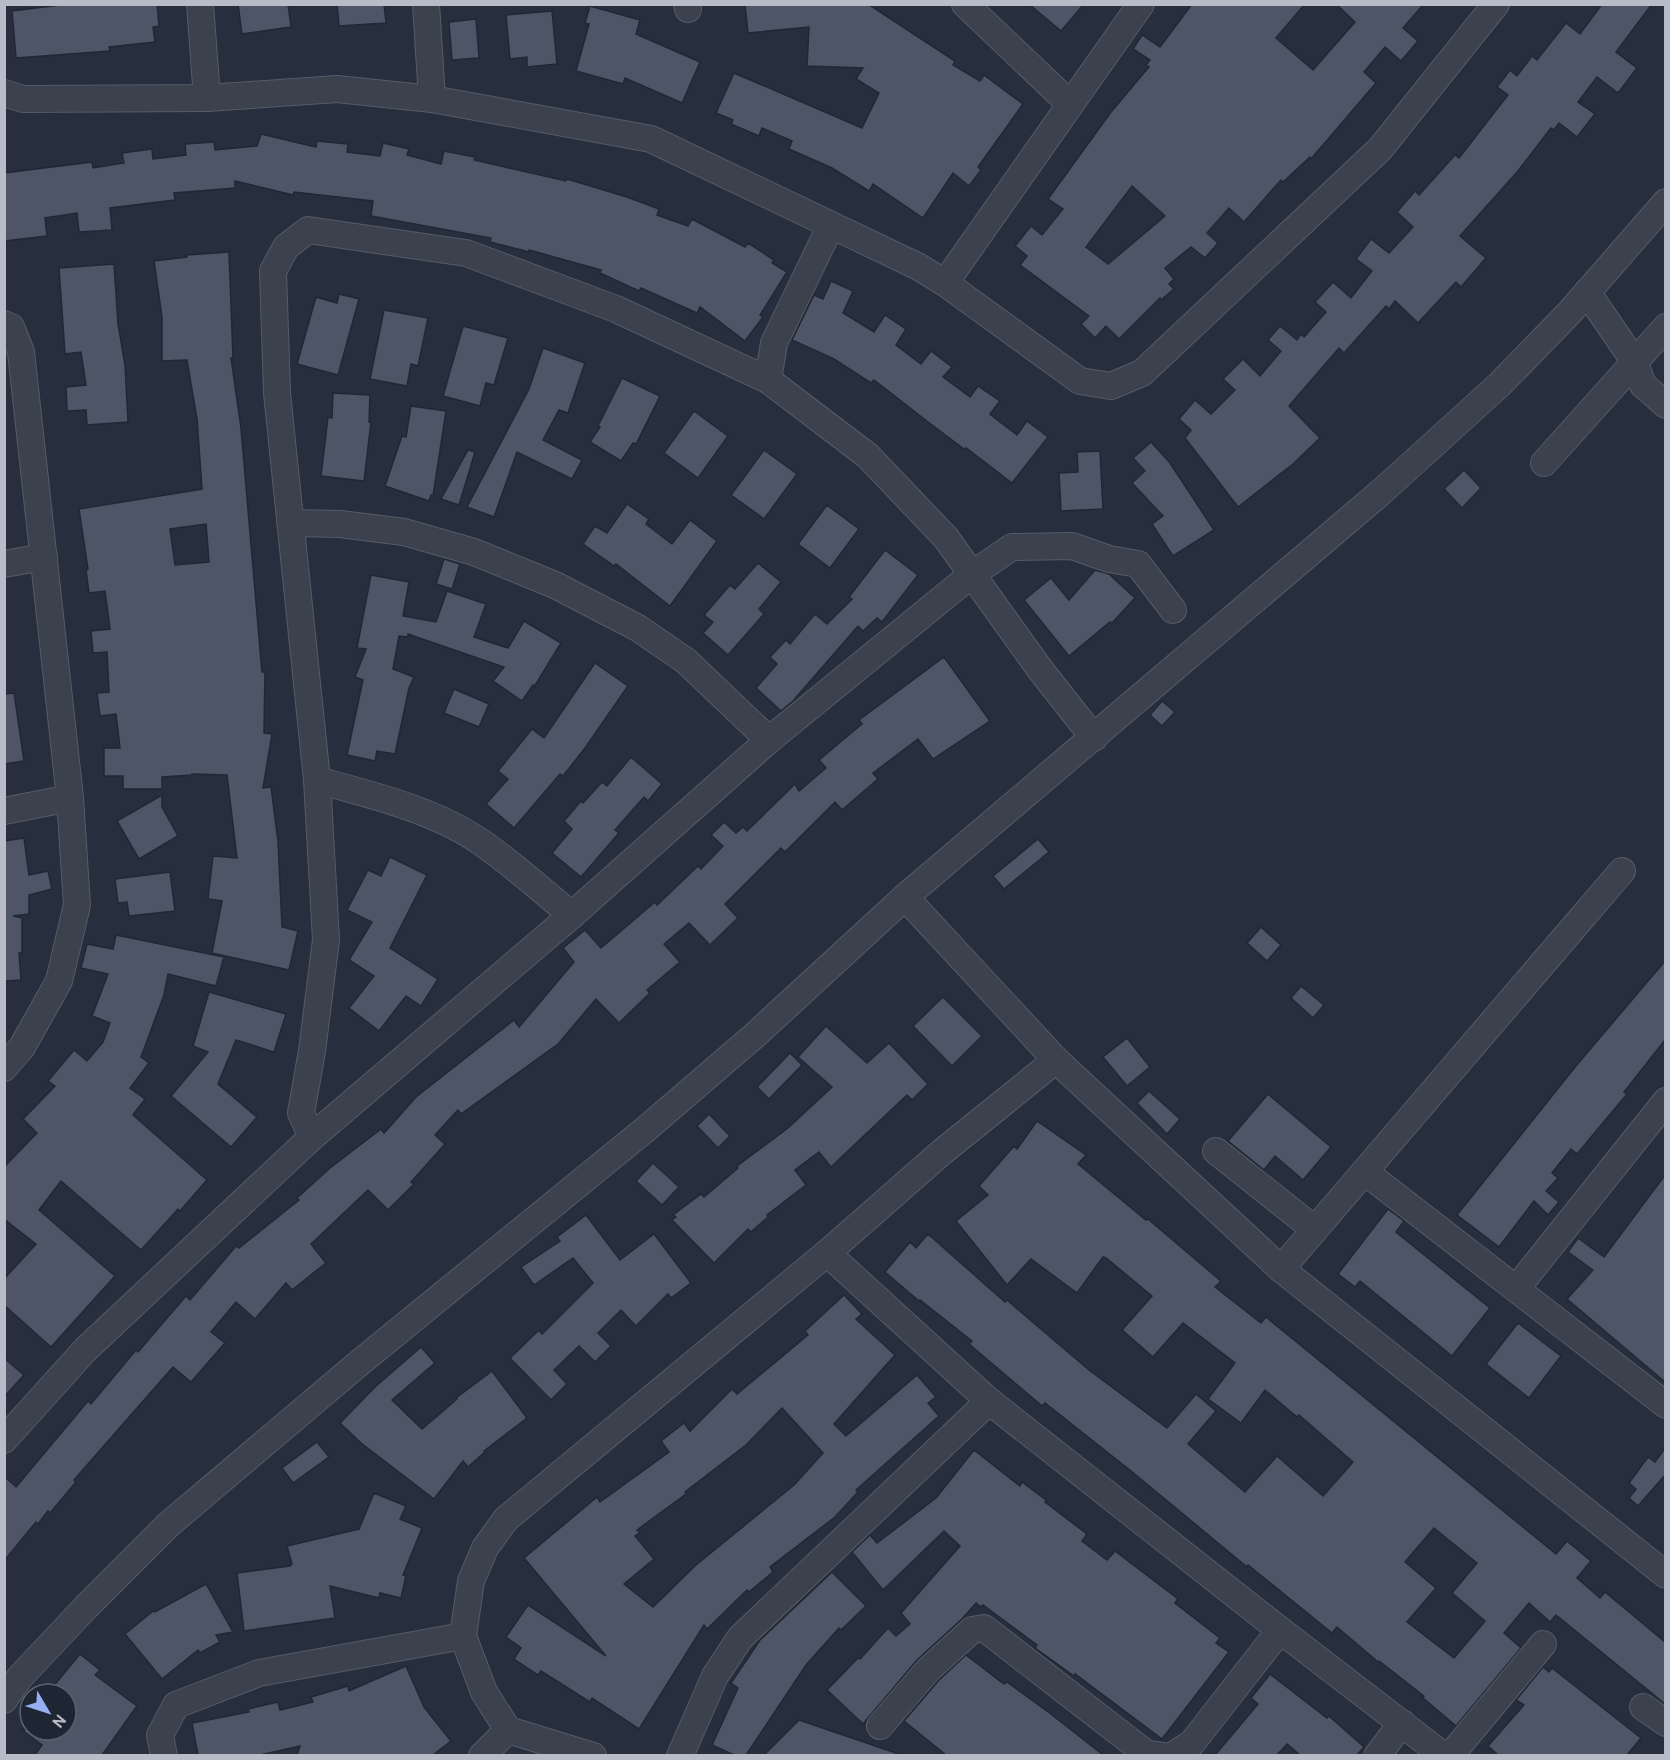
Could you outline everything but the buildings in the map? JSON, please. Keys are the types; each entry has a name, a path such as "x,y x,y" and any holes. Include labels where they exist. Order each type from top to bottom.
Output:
{"street":[{"path":"200,4 207,98"},
{"path":"426,4 432,99"},
{"path":"965,4 1070,104"},
{"path":"945,283 1141,4"},
{"path":"4,93 23,99 207,98 337,89 432,99 651,139 919,267 945,283 1080,381 1111,386 1142,373 1380,149 1496,4"},
{"path":"4,1700 20,1677 168,1525 358,1364 665,1113 754,1036 904,897 1380,493 1499,385 1587,292 1665,202"},
{"path":"768,380 774,343 831,225"},
{"path":"312,1137 301,1113 312,1051 326,940 317,780 277,393 273,272 286,247 308,230 466,253 616,309 768,380 868,456 946,538 970,575 1094,738"},
{"path":"1587,292 1634,361 1643,385 1665,405"},
{"path":"4,324 11,327 21,352 70,798 77,905 58,981 22,1047 4,1068"},
{"path":"1544,463 1665,327"},
{"path":"292,523 340,524 404,532 474,552 555,585 638,628 686,662 769,740"},
{"path":"4,1440 85,1350 312,1137 572,915 769,740 970,575 1012,547 1072,546 1109,559 1138,564 1173,610"},
{"path":"4,564 44,557"},
{"path":"317,780 396,802 449,825 484,844 572,915"},
{"path":"4,811 70,798"},
{"path":"1281,1269 1622,871"},
{"path":"904,897 1056,1060 1281,1269 1665,1575"},
{"path":"593,1755 508,1730 484,1692 463,1636 471,1581 485,1548 506,1519 827,1253 942,1152 1056,1060"},
{"path":"1516,1289 1665,1101"},
{"path":"1216,1151 1314,1229"},
{"path":"1365,1172 1665,1405"},
{"path":"827,1253 989,1401 1280,1630 1444,1755"},
{"path":"680,1755 715,1676 740,1638 989,1401"},
{"path":"880,1726 928,1670 972,1630 984,1628 1147,1754 1163,1755"},
{"path":"1172,1755 1192,1743 1280,1630"},
{"path":"164,1755 160,1735 176,1705 259,1673 463,1636"},
{"path":"1450,1755 1544,1644"},
{"path":"1643,1707 1665,1723"},
{"path":"1377,1755 1402,1723"},
{"path":"482,1755 508,1730"}]}
